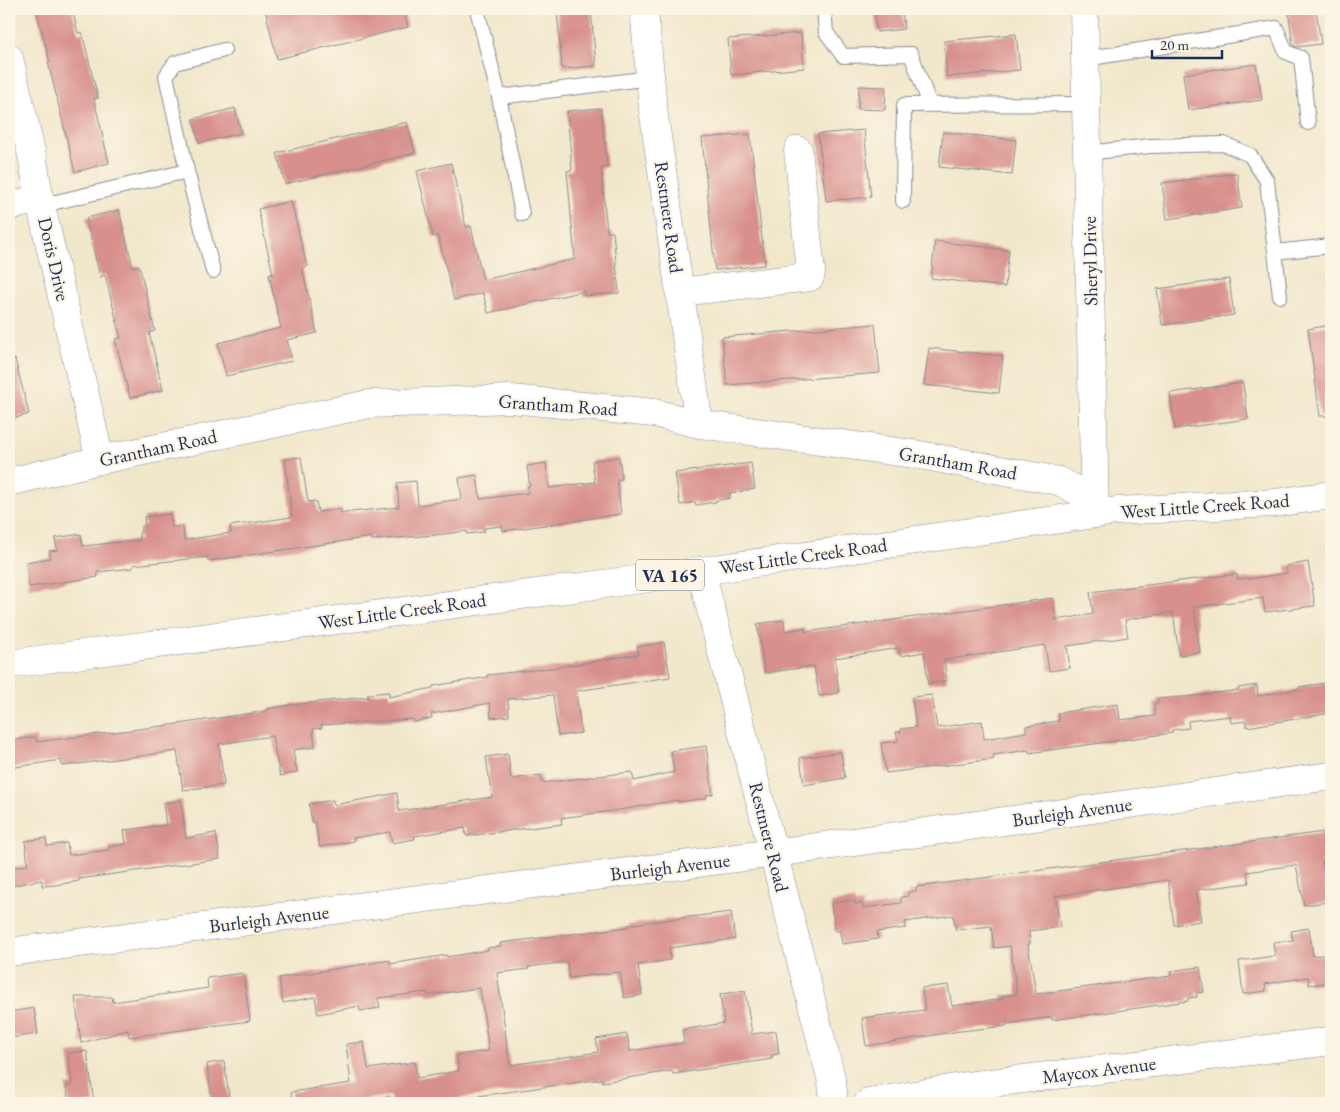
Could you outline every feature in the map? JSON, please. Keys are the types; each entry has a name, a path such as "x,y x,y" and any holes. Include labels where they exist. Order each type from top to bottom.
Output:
{"street":[{"name":"Restmere Road","path":"644,9 653,110 700,424"},
{"name":"Sheryl Drive","path":"1084,9 1095,514"},
{"name":"Doris Drive","path":"9,58 33,160 40,202 100,460"},
{"path":"680,292 810,278 811,272 798,150"},
{"path":"9,206 31,200 40,202"},
{"name":"Grantham Road","path":"9,482 100,460 369,404 511,399 654,413 700,424 920,455 1059,481 1080,492 1095,514"},
{"name":"West Little Creek Road","path":"9,664 701,571 1116,511 1274,503 1331,495"},
{"name":"Restmere Road","path":"701,571 832,1082 834,1103"},
{"name":"Burleigh Avenue","path":"9,952 774,854 1331,776"},
{"name":"Maycox Avenue","path":"868,1103 967,1086 1331,1041"}],"lane":[{"path":"477,9 499,97 522,214"},
{"path":"824,9 826,32 843,56 911,54 930,105"},
{"path":"1086,58 1276,28 1286,52 1301,58 1308,124"},
{"path":"214,271 187,171 166,76 175,63 224,50"},
{"path":"499,97 650,78"},
{"path":"903,201 904,105 1086,104"},
{"path":"1087,153 1150,146 1224,144 1250,155 1267,181 1280,296"},
{"path":"40,202 52,203 187,171"},
{"path":"1275,252 1331,246"}],"building":[{"path":"36,9 72,9 78,33 82,32 98,98 94,99 109,163 75,172"},
{"path":"265,9 403,9 408,27 277,59"},
{"path":"557,9 591,9 596,66 562,69"},
{"path":"874,9 902,9 904,29 877,32"},
{"path":"1288,9 1316,9 1321,44 1296,47 1293,45"},
{"path":"801,33 804,68 731,75 728,39"},
{"path":"1016,34 1020,70 947,77 944,41"},
{"path":"1256,64 1262,100 1188,110 1183,74"},
{"path":"859,86 886,87 885,110 858,109"},
{"path":"235,108 241,133 199,143 193,119"},
{"path":"601,108 607,167 601,168 607,232 613,232 619,293 584,296 584,291 488,313 483,293 454,300 438,236 433,237 417,171 451,163 466,227 471,226 483,280 575,259 567,171 572,170 567,111"},
{"path":"407,122 415,153 285,184 277,153"},
{"path":"864,130 871,197 826,201 818,134"},
{"path":"943,132 1016,140 1012,175 939,167"},
{"path":"750,134 765,265 715,270 702,138"},
{"path":"1237,173 1242,208 1167,219 1162,183"},
{"path":"291,201 307,267 302,268 317,333 287,340 292,361 226,376 218,343 281,328 269,275 273,274 258,209"},
{"path":"119,210 133,267 139,265 155,331 149,333 163,390 130,398 115,339 121,338 105,275 100,277 86,218"},
{"path":"935,241 1009,250 1005,287 931,278"},
{"path":"1229,279 1234,315 1162,325 1157,289"},
{"path":"875,324 880,373 727,385 722,337"},
{"path":"1331,325 1331,416 1320,416 1308,329"},
{"path":"929,348 1003,356 999,393 924,385"},
{"path":"15,359 29,414 9,420 9,360"},
{"path":"1243,383 1248,419 1175,429 1170,393"},
{"path":"301,457 308,502 316,501 318,512 341,509 341,513 399,507 397,483 416,481 418,505 462,499 459,478 477,475 480,499 528,493 527,486 530,486 527,466 546,463 549,488 595,482 592,461 619,457 622,479 617,480 621,514 503,531 502,526 484,528 484,532 467,534 467,531 372,540 372,537 208,561 208,557 133,565 133,568 97,572 98,577 29,587 26,562 50,558 50,551 57,550 55,538 81,534 83,546 140,540 139,533 141,532 141,527 145,526 144,517 170,514 172,527 183,526 184,540 231,533 230,526 292,517 285,459"},
{"path":"751,463 755,489 730,493 730,498 716,502 696,505 695,502 680,505 675,473"},
{"path":"1308,562 1315,606 1265,612 1263,598 1194,607 1200,652 1179,655 1173,612 1125,620 1128,637 1067,646 1070,668 1049,671 1045,645 944,660 947,681 928,684 924,652 900,656 899,648 835,658 839,693 819,696 814,666 765,673 757,624 784,620 785,631 805,628 805,632 1053,598 1056,620 1093,614 1090,592 1237,574 1238,579 1249,579 1287,573 1286,566"},
{"path":"664,642 670,677 576,691 581,733 558,736 553,695 508,699 509,716 491,718 490,703 431,714 432,718 414,722 413,719 321,725 322,728 313,729 315,747 293,750 297,772 280,776 272,736 219,744 224,785 183,790 177,751 62,766 61,760 9,768 9,741 36,737 37,742 178,724 267,711 267,709 297,704 368,697 368,694 389,692 389,697 433,688 433,686 488,677 487,675 559,667 639,654 637,647"},
{"path":"1331,682 1331,713 1247,727 1246,721 1231,723 1230,716 1188,721 1189,728 1172,730 1172,733 1029,753 1029,750 993,755 994,759 886,773 881,743 898,741 896,732 901,732 901,729 916,727 912,697 932,695 937,728 982,721 984,739 1026,732 1026,726 1059,721 1058,713 1118,704 1120,720 1155,716 1154,703 1158,703 1157,699 1239,690 1238,688 1257,685 1258,696"},
{"path":"706,746 713,794 706,795 707,798 678,802 678,800 561,818 562,824 466,836 465,828 414,836 415,839 392,843 390,832 353,838 354,841 320,847 315,822 312,823 309,804 333,800 334,805 397,793 399,811 492,797 486,757 508,754 511,779 541,775 542,783 632,772 634,781 674,772 671,751"},
{"path":"841,752 845,778 804,785 800,758"},
{"path":"181,800 186,838 216,833 220,859 79,879 79,881 55,885 42,886 42,880 9,886 9,868 28,865 25,841 46,838 47,846 67,843 69,855 109,850 109,847 126,844 124,830 166,825 163,803"},
{"path":"1331,831 1331,859 1322,860 1329,902 1304,905 1296,865 1247,872 1249,883 1196,890 1201,921 1174,925 1168,880 1055,896 1060,927 1029,931 1030,944 1028,944 1036,994 1171,976 1170,971 1200,967 1204,992 1196,993 1197,997 1188,998 1188,1001 1052,1020 1052,1017 1006,1024 1006,1026 960,1031 866,1046 862,1018 925,1010 922,988 948,985 952,1006 1003,999 1002,996 1017,994 1010,946 994,948 991,926 956,930 953,915 905,922 906,928 877,932 878,939 842,944 840,931 835,931 831,903 854,900 855,904 862,903 863,908 901,903 901,897 908,896 908,892 916,891 916,887"},
{"path":"731,912 735,939 669,948 670,960 638,965 642,995 624,998 620,972 569,978 567,962 497,973 510,1065 598,1052 596,1039 627,1034 630,1051 684,1043 682,1030 724,1023 720,994 745,991 752,1034 776,1031 779,1054 772,1055 772,1059 673,1074 672,1071 602,1082 602,1079 427,1103 391,1103 390,1096 354,1101 354,1103 292,1103 291,1092 351,1083 346,1044 364,1042 368,1069 415,1062 417,1078 459,1071 457,1055 489,1051 480,988 428,995 427,992 378,998 380,1008 360,1011 359,1006 318,1014 315,997 283,1003 279,978 390,960 390,964 447,955 447,957 488,950 488,948 501,946 500,943"},
{"path":"1309,928 1313,956 1331,954 1331,982 1309,985 1308,977 1265,984 1266,991 1243,994 1239,961 1275,956 1273,942 1293,940 1291,931"},
{"path":"243,973 250,1021 129,1037 128,1030 81,1043 75,997 112,997 113,1002 208,988 207,978"},
{"path":"34,1008 38,1034 9,1038 9,1012"},
{"path":"87,1051 94,1103 69,1103 66,1086 72,1085 68,1053"},
{"path":"224,1061 230,1103 212,1103 207,1064"}]}
